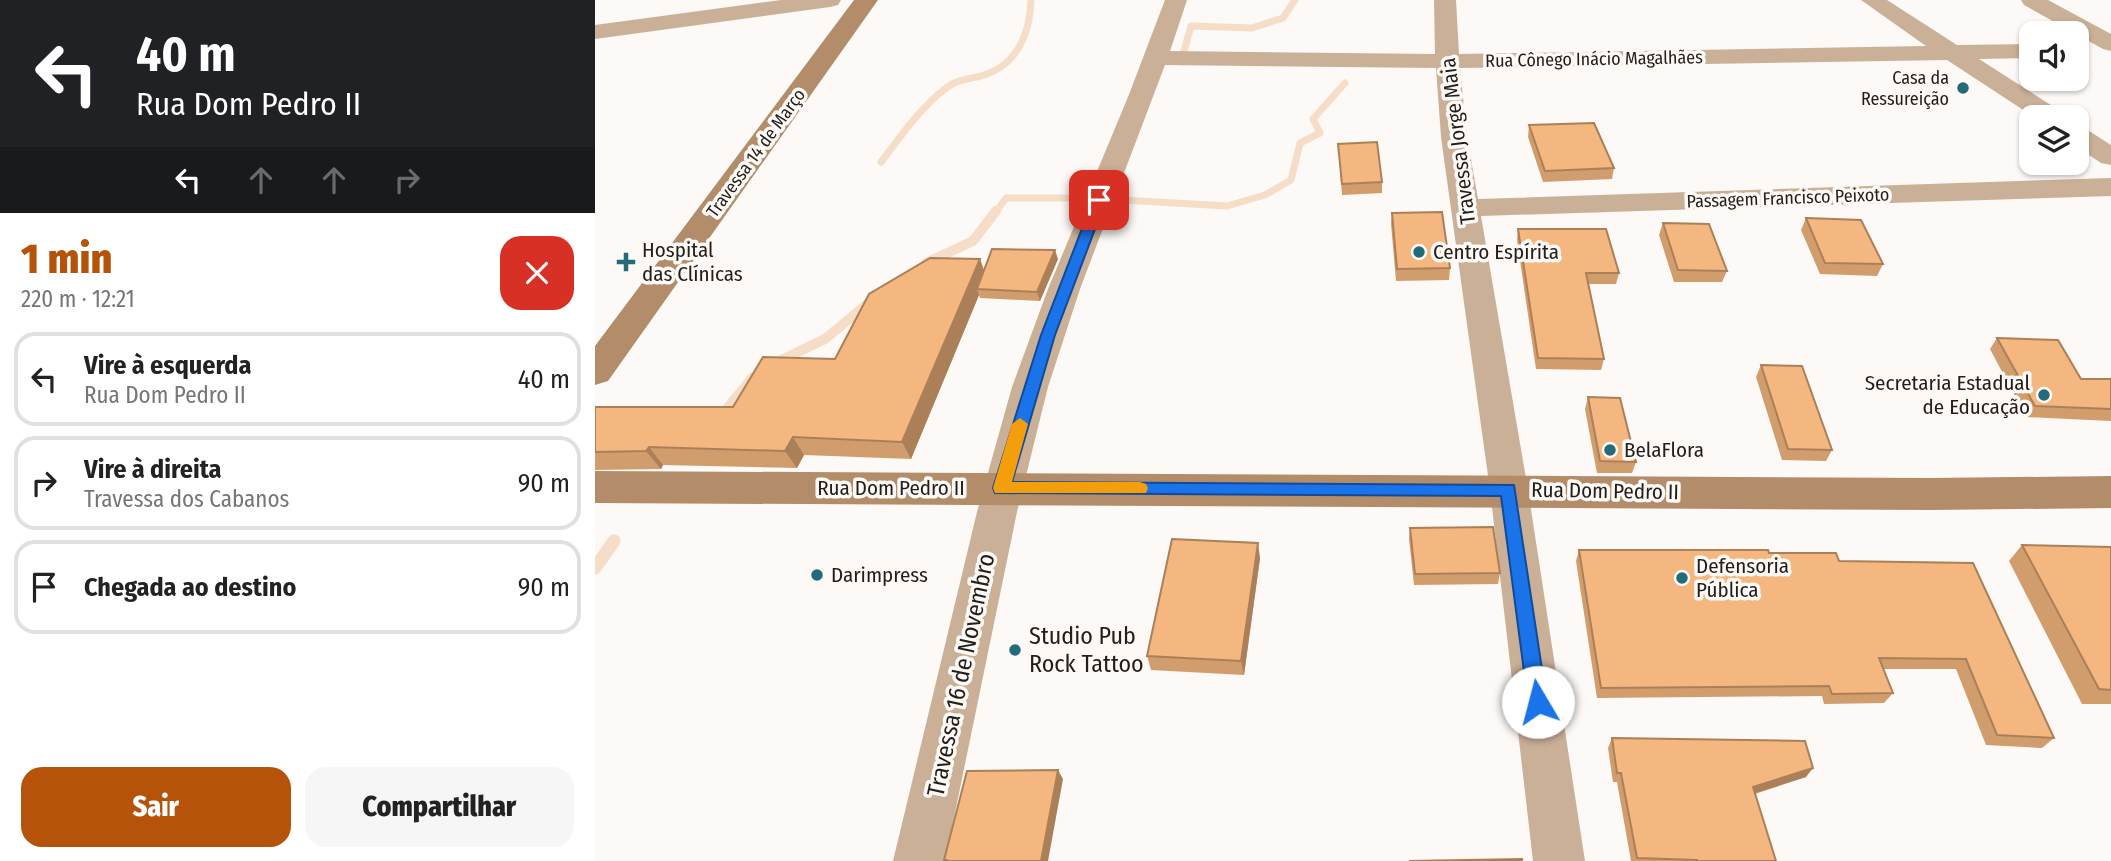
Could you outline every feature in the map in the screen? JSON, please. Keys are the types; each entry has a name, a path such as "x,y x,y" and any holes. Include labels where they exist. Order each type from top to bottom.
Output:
{"street":[{"path":"606,24 830,0"},
{"name":"Travessa 14 de Março","path":"595,372 866,0"},
{"path":"1001,488 1057,309 1157,58 1176,0"},
{"name":"Travessa Jorge Maia","path":"1445,0 1449,95 1509,490 1559,861"},
{"path":"1871,0 2033,105"},
{"path":"2032,0 2111,46"},
{"path":"2089,49 2111,46"},
{"name":"Rua Cônego Inácio Magalhães","path":"1157,58 1448,61 2019,52"},
{"path":"2089,143 2111,157"},
{"name":"Passagem Francisco Peixoto","path":"1466,208 2111,187"},
{"name":"Rua Dom Pedro II","path":"595,487 1932,494 2111,492"},
{"name":"Travessa 16 de Novembro","path":"919,861 952,722 1001,488"}],"building":[{"path":"1594,123 1614,168 1545,171 1529,125"},
{"path":"1377,142 1382,182 1342,184 1338,144"},
{"name":"Centro Espírita","path":"1442,212 1450,268 1397,269 1392,213"},
{"path":"1806,218 1861,220 1883,264 1825,263"},
{"path":"1663,223 1709,224 1727,271 1678,270"},
{"path":"1518,229 1606,229 1619,273 1586,273 1604,359 1538,358"},
{"path":"992,249 1055,250 1037,292 977,289"},
{"path":"930,258 980,259 902,442 793,437 785,451 649,447 646,451 595,452 595,407 733,407 763,357 835,359 869,294"},
{"path":"1997,338 2058,340 2081,379 2111,379 2111,409 2035,406"},
{"path":"1761,365 1802,366 1832,450 1788,449"},
{"path":"1588,397 1620,398 1636,462 1600,461"},
{"path":"1493,527 1500,573 1415,574 1410,528"},
{"path":"1172,539 1258,543 1241,661 1147,656"},
{"path":"2022,545 2111,547 2111,690 2099,689"},
{"path":"1579,550 1768,550 1769,553 1836,553 1839,561 1973,563 2054,738 1997,735 1966,659 1879,658 1893,693 1832,694 1829,686 1601,688"},
{"path":"1612,738 1805,741 1813,768 1753,787 1776,861 1637,858 1621,773 1617,773"},
{"path":"1058,770 1041,861 944,860 967,771"},
{"path":"1522,859 1522,861 1409,861"}],"waterway":[{"path":"881,162 919,113 946,88 958,81 993,71 1012,57 1028,25 1031,0"},
{"path":"1181,62 1191,26 1252,28 1283,18 1295,0"},
{"path":"995,213 1006,198 1087,198 1227,206 1265,195 1291,180 1300,143 1320,133 1313,119 1345,83"},
{"path":"926,263 973,241 996,211"},
{"path":"775,363 825,339 872,300"},
{"path":"721,416 753,377"},
{"path":"595,568 614,541"}],"slow traffic":[{"path":"1020,424 1001,488 1140,488"}],"place":[{"name":"Casa da Ressureição","path":"1963,88"},
{"name":"Centro Espírita","path":"1419,252"},
{"name":"Hospital das Clínicas","path":"626,262"},
{"name":"Secretaria Estadual de Educação","path":"2044,395"},
{"name":"BelaFlora","path":"1610,450"},
{"name":"Darimpress","path":"817,575"},
{"name":"Defensoria Pública","path":"1682,578"},
{"name":"Studio Pub Rock Tattoo","path":"1015,650"}],"route":[{"path":"1099,200 1048,335 1001,488 1509,490 1538,702"}]}
